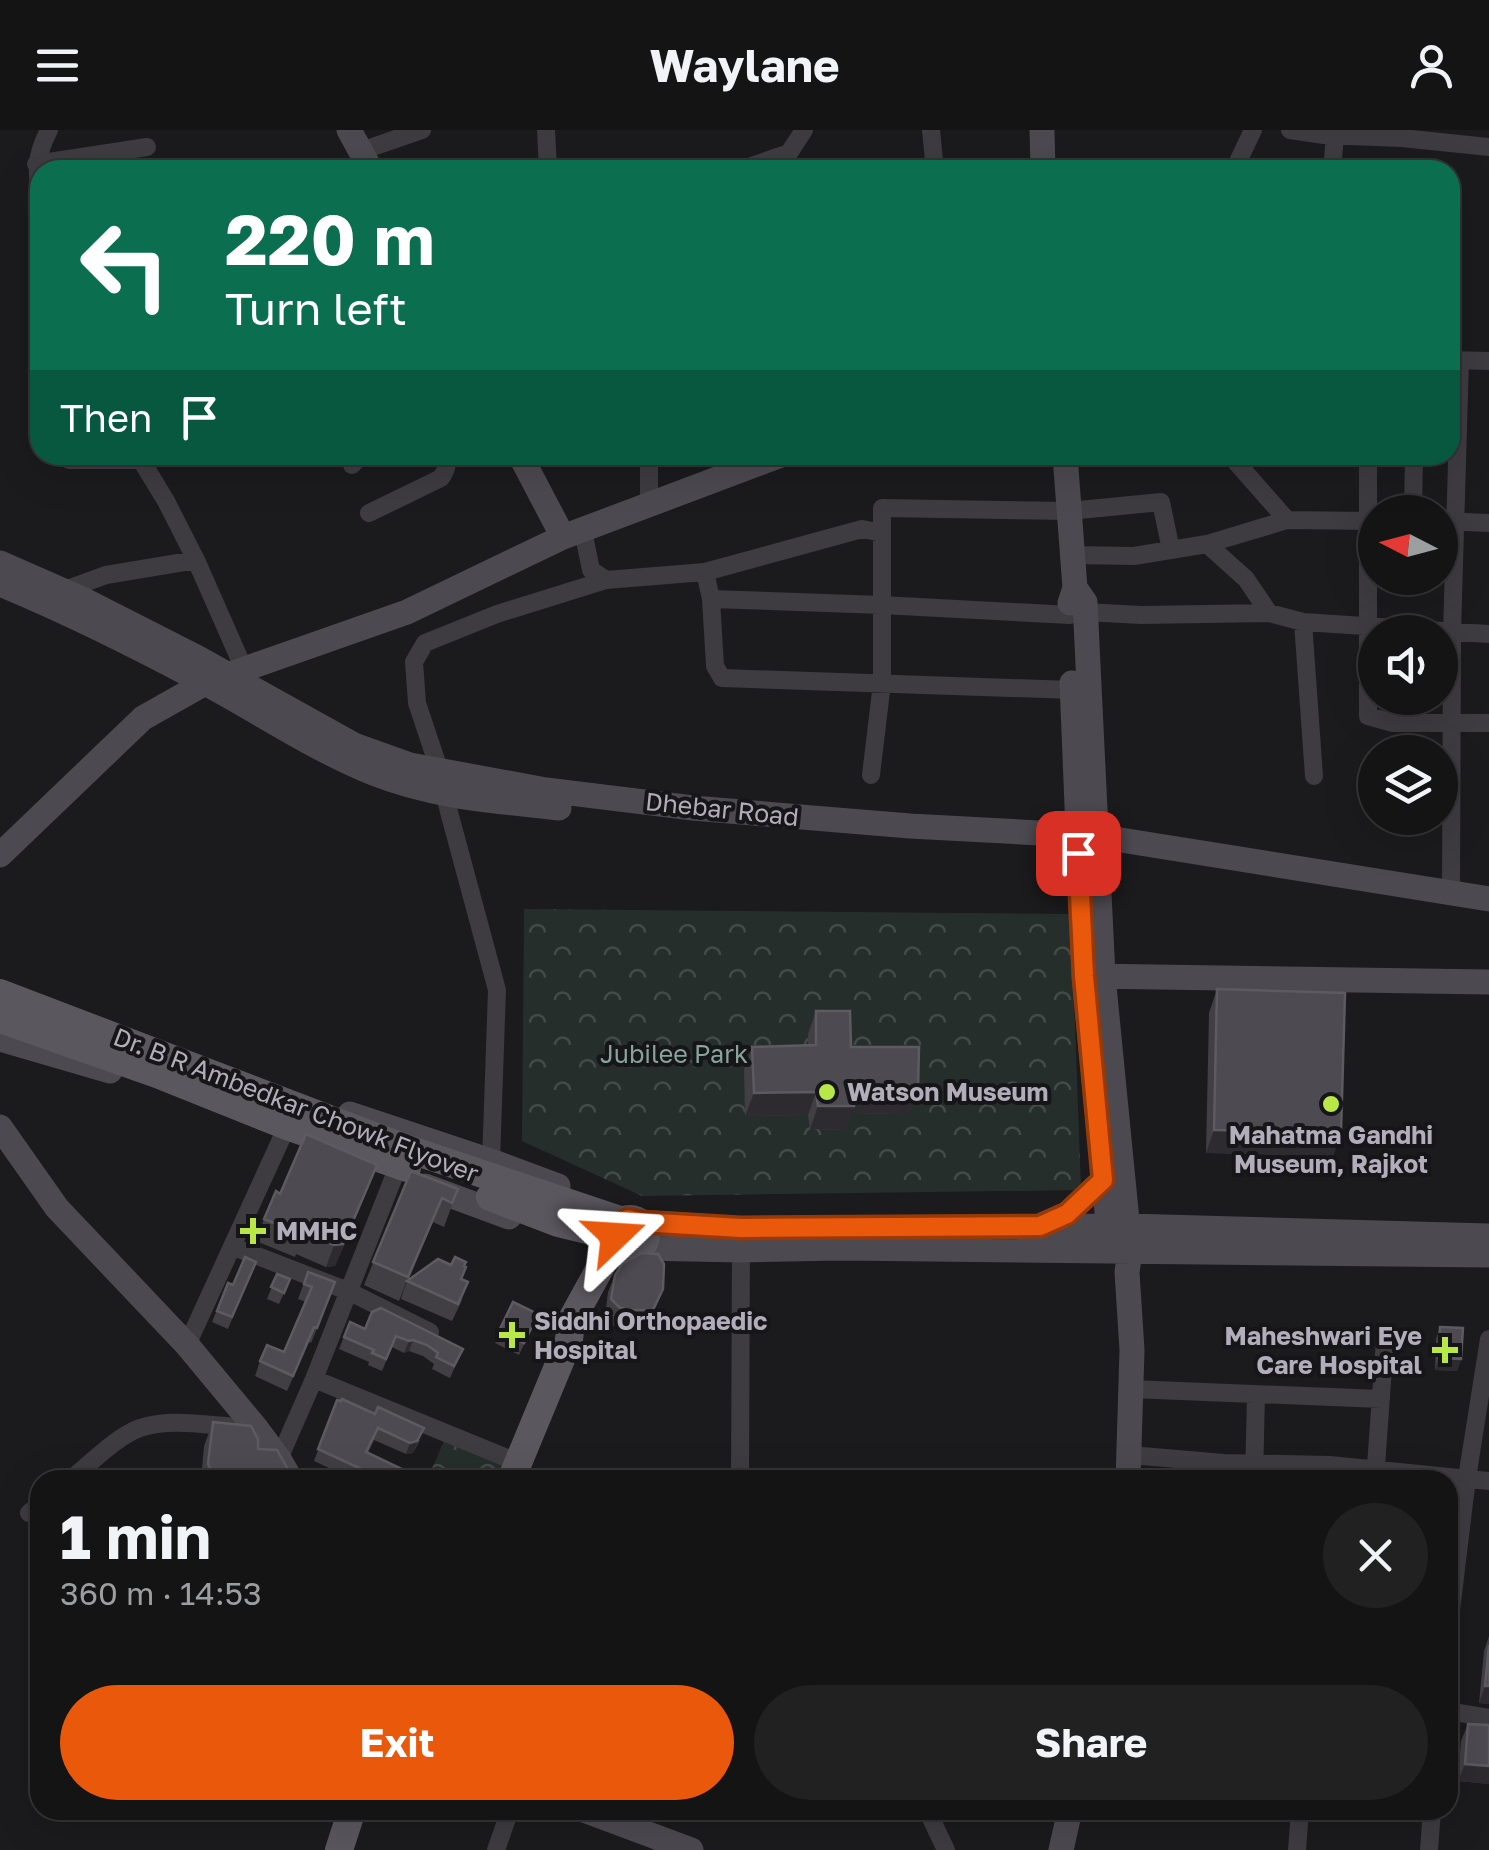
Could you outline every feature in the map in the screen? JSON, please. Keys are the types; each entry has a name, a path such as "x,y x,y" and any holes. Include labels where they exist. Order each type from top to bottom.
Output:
{"main road":[{"name":"Dr. B R Ambedkar Chowk Flyover","path":"0,994 617,1232"},
{"name":"Dr. B R Ambedkar Chowk Flyover","path":"0,1019 157,1074 287,1126 518,1206 561,1212"},
{"path":"516,1470 569,1340 571,1321 617,1232"},
{"path":"339,1850 349,1820"}],"street":[{"path":"37,160 48,130"},
{"path":"361,157 422,130"},
{"path":"546,130 548,160"},
{"path":"789,160 804,130"},
{"path":"930,130 934,160"},
{"path":"1042,130 1043,160"},
{"path":"1239,160 1253,130"},
{"path":"1290,130 1489,147"},
{"path":"1333,160 1335,136"},
{"path":"62,160 147,147"},
{"path":"1460,360 1489,361"},
{"path":"143,465 196,560 226,675"},
{"path":"369,513 440,478 448,465"},
{"path":"527,465 573,534 591,570 606,580"},
{"path":"649,503 650,465"},
{"path":"0,854 144,718 226,675 408,612 573,534 754,465"},
{"path":"1066,465 1077,605 1103,1180 1121,1245"},
{"path":"1239,465 1288,520"},
{"path":"1369,465 1370,495"},
{"path":"1413,495 1414,465"},
{"path":"1449,495 1450,465"},
{"path":"872,775 882,683 882,508 1069,511 1160,502 1171,550"},
{"path":"1072,555 1134,556 1207,544 1288,520 1358,521"},
{"path":"1458,522 1489,523"},
{"path":"491,1161 497,990 418,703 414,662 425,643 496,614 606,580 705,572 862,530 882,533"},
{"path":"1207,544 1246,579 1268,613"},
{"path":"62,591 106,575 196,560"},
{"name":"Dhebar Road","path":"0,562 226,675 354,745 410,765 443,783 690,824 1087,844 1489,899"},
{"path":"705,572 711,599 715,666 722,678 1072,690"},
{"name":"Dhebar Road","path":"0,584 226,675"},
{"path":"711,599 882,605 1077,605 1140,616 1268,613 1303,622 1358,626"},
{"path":"1077,605 1072,690 1087,844"},
{"path":"1303,622 1314,776"},
{"path":"1458,633 1489,634"},
{"path":"1368,715 1393,722 1489,723"},
{"path":"1451,715 1451,894"},
{"path":"1094,976 1489,982"},
{"path":"1094,976 1132,1350 1129,1467 1204,1470"},
{"path":"0,979 342,1111 582,1195 617,1232"},
{"path":"0,1039 139,1080 569,1235 617,1232 860,1248 1489,1236"},
{"path":"0,1127 56,1208 186,1345 256,1428 285,1470"},
{"path":"186,1345 283,1135"},
{"path":"285,1470 314,1379 395,1174"},
{"path":"1040,1226 1067,1214 1103,1180"},
{"path":"741,1239 1040,1226 1121,1245 1489,1254"},
{"path":"740,1470 741,1239"},
{"path":"234,1247 348,1291 444,1340"},
{"path":"1458,1531 1489,1339"},
{"path":"1375,1470 1386,1340"},
{"path":"314,1379 511,1470"},
{"path":"1131,1390 1381,1399"},
{"path":"1254,1470 1256,1394"},
{"path":"83,1470 136,1429 153,1424 256,1428"},
{"path":"1458,1478 1489,1481"},
{"path":"1458,1713 1489,1718"},
{"path":"496,1850 506,1820"},
{"path":"611,1820 691,1850"},
{"path":"932,1820 946,1850"},
{"path":"1061,1850 1068,1820"},
{"path":"1297,1850 1299,1820"},
{"path":"1429,1850 1431,1820"}],"green space":[{"name":"Jubilee Park","path":"524,909 1071,914 1081,1190 642,1196 522,1141"},
{"path":"447,1434 519,1463 516,1470 431,1470"}],"building":[{"path":"1217,989 1345,993 1341,1133 1214,1130"},
{"path":"816,1011 850,1011 851,1047 919,1047 918,1090 854,1091 854,1106 818,1106 816,1092 754,1093 752,1047 816,1045"},
{"path":"306,1134 377,1165 343,1244 334,1245 264,1219 276,1191 280,1194"},
{"path":"411,1171 458,1189 452,1203 442,1198 408,1277 373,1262"},
{"path":"642,1253 658,1254 664,1264 663,1289 653,1310 627,1310 611,1299 615,1275 622,1264"},
{"path":"245,1257 256,1262 232,1317 217,1311 228,1283 233,1285"},
{"path":"455,1257 466,1262 461,1279 468,1282 458,1304 407,1281 438,1259 451,1265"},
{"path":"308,1272 335,1282 293,1376 260,1361 267,1345 284,1352 312,1287 304,1284"},
{"path":"277,1274 290,1279 284,1293 271,1287"},
{"path":"513,1302 538,1314 524,1343 499,1331"},
{"path":"381,1308 463,1349 454,1366 436,1357 438,1353 427,1345 413,1340 396,1336 386,1359 344,1337 350,1322 365,1329 372,1312"},
{"path":"1440,1327 1463,1328 1461,1359 1439,1358"},
{"path":"337,1400 375,1414 378,1407 424,1428 417,1441 410,1443 378,1428 366,1452 402,1470 363,1470 318,1449"},
{"path":"213,1422 251,1426 258,1449 277,1450 288,1470 211,1470 208,1464"},
{"path":"1489,1645 1489,1686 1485,1686"},
{"path":"1468,1724 1489,1725 1489,1766 1465,1764"}],"place":[{"name":"Watson Museum","path":"827,1092"},
{"name":"Mahatma Gandhi Museum, Rajkot","path":"1331,1104"},
{"name":"MMHC","path":"253,1231"},
{"name":"Siddhi Orthopaedic Hospital","path":"512,1335"},
{"name":"Maheshwari Eye Care Hospital","path":"1445,1350"}],"route":[{"path":"615,1236 618,1225 628,1219 741,1228 1040,1226 1067,1214 1103,1180 1084,976 1078,853"}]}
